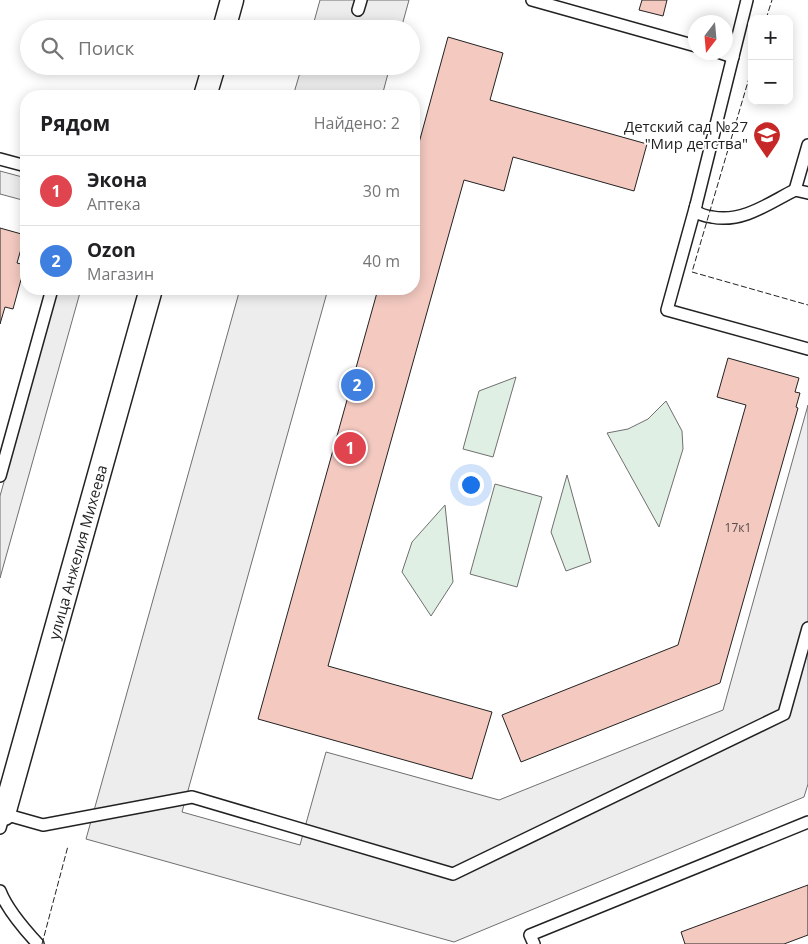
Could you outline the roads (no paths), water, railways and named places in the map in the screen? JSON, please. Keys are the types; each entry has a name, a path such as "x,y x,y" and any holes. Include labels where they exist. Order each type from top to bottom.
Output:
{"street":[{"path":"226,20 232,0"},
{"path":"207,90 211,75"},
{"name":"улица Анжелия Михеева","path":"2,821 149,295"}],"lane":[{"path":"532,0 688,44"},
{"path":"733,57 747,0"},
{"path":"732,60 696,206 667,310 808,349"},
{"path":"795,190 808,145"},
{"path":"0,159 20,164"},
{"path":"696,206 695,210 700,214 717,218 736,218 758,210 795,190 808,193"},
{"path":"0,476 50,295"},
{"path":"2,821 43,826 192,797 453,874 784,714 808,628"},
{"path":"534,944 530,935 808,822"},
{"path":"0,891 4,901 26,932 38,944"}],"place":[{"name":"Детский сад №27 \"Мир детства\"","path":"767,159"},
{"name":"Ozon","path":"357,385"},
{"name":"Экона","path":"350,448"}]}
